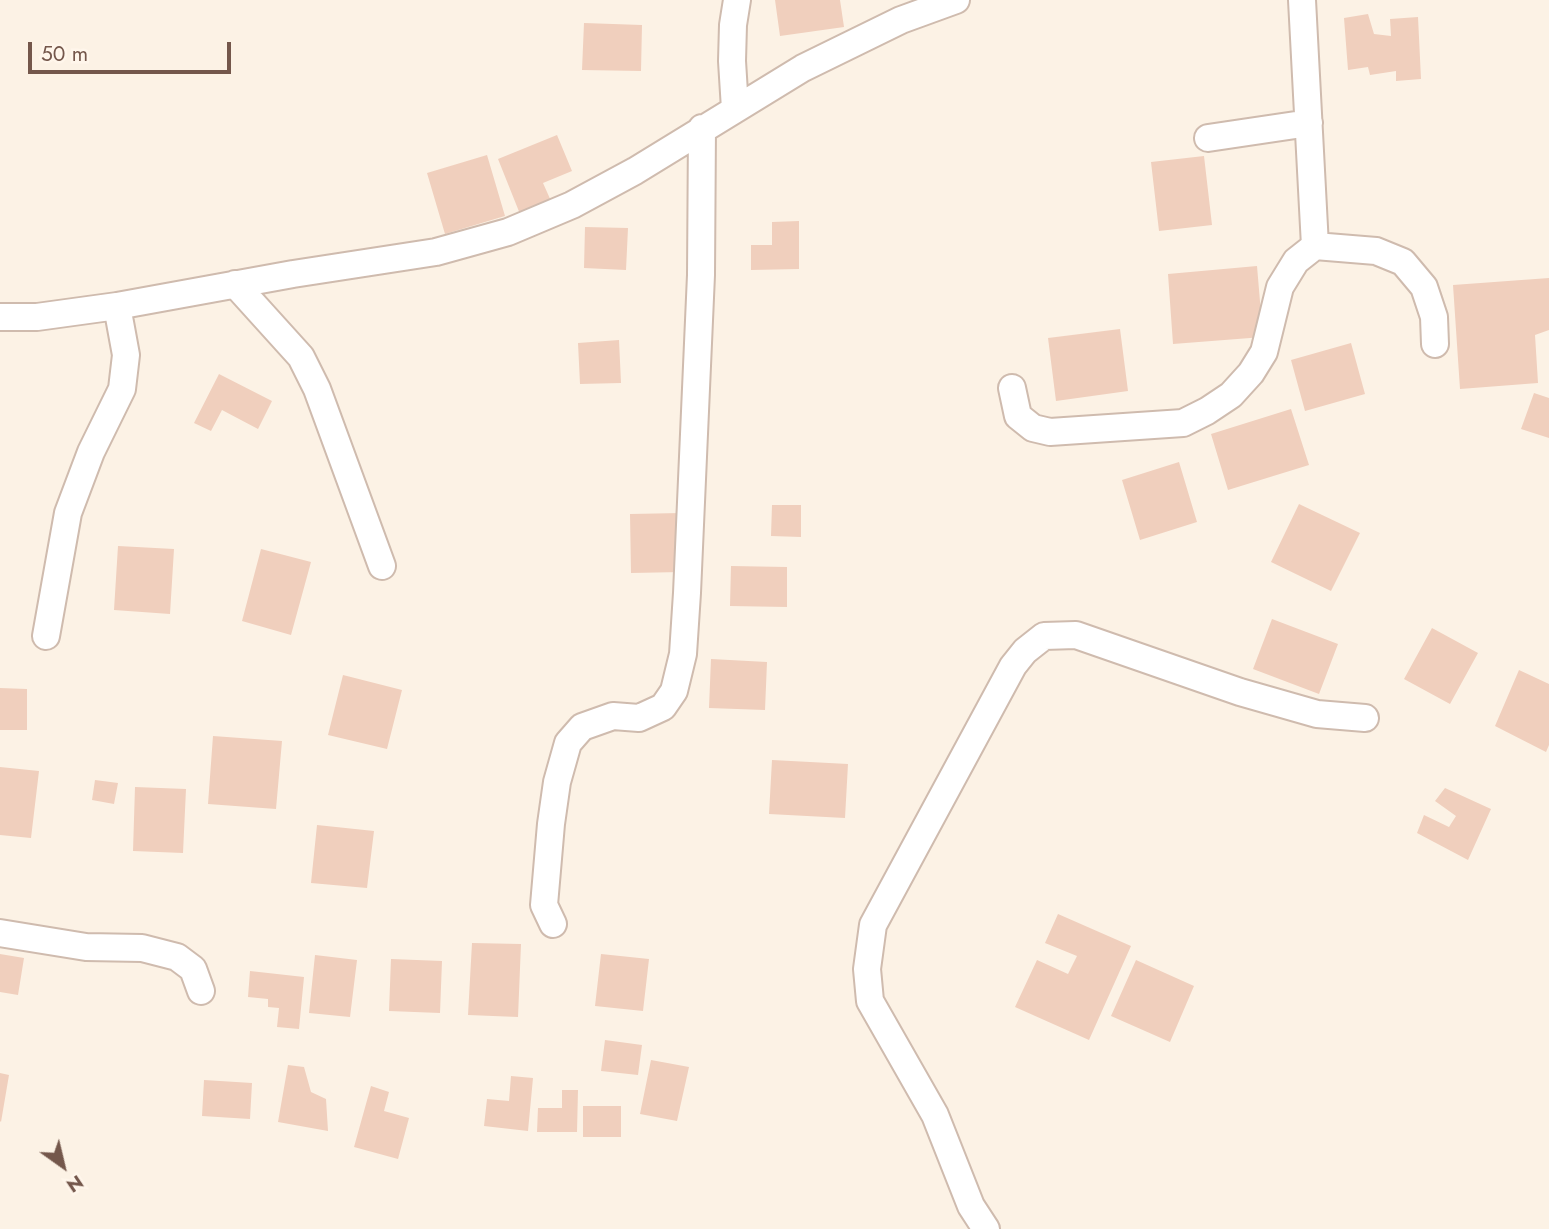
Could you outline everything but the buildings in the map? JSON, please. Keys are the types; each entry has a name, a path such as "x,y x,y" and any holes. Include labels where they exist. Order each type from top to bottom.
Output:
{"street":[{"path":"735,109 732,61 737,0"},
{"path":"0,317 37,317 117,306 436,252 508,232 572,205 635,171 803,68 901,20 956,0"},
{"path":"1301,0 1315,246"},
{"path":"1208,138 1309,123"},
{"path":"553,924 544,905 557,782 568,743 582,727 613,716 639,718 663,707 674,691 683,654 701,275 702,128"},
{"path":"1012,388 1018,416 1033,428 1050,432 1182,423 1195,417 1231,395 1251,373 1264,352 1280,287 1296,261 1315,246 1376,251 1403,262 1424,287 1434,317 1435,344"},
{"path":"235,284 301,357 317,390 383,566"},
{"path":"46,636 68,513 91,452 122,389 126,355 117,306"},
{"path":"986,1229 971,1206 935,1115 870,1001 867,969 873,925 1013,666 1025,651 1044,636 1076,635 1240,692 1317,714 1365,718"},
{"path":"0,933 86,947 142,948 177,957 193,969 201,991"}]}
